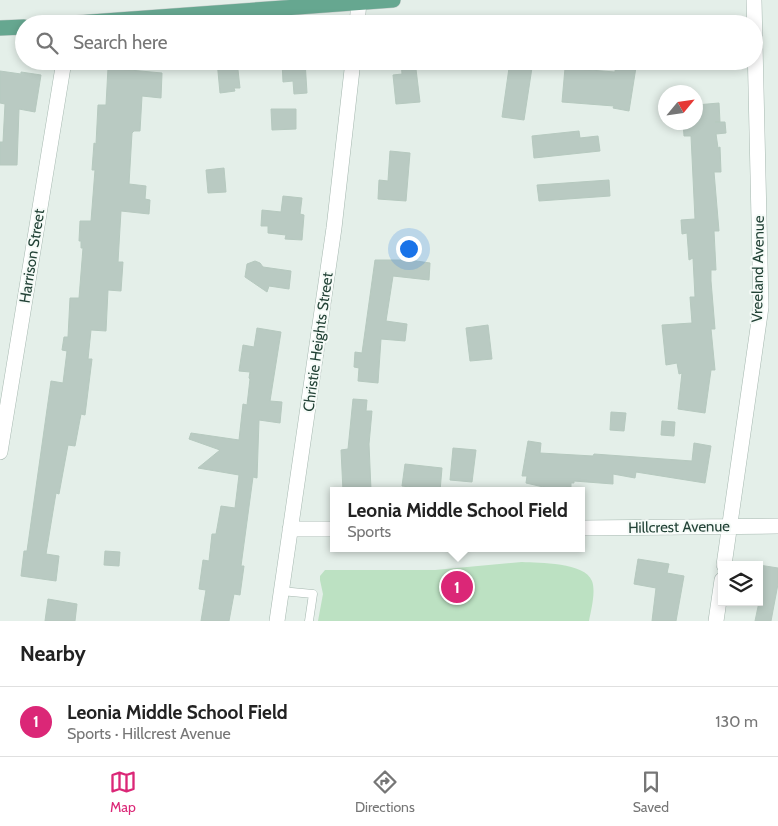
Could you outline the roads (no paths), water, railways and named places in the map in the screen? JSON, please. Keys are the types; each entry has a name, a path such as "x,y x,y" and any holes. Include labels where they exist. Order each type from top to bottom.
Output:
{"main road":[{"path":"188,15 393,0"},
{"path":"0,28 15,27"}],"street":[{"name":"Vreeland Avenue","path":"754,0 754,15"},
{"path":"358,15 359,2"},
{"name":"Harrison Street","path":"0,452 2,430 62,70"},
{"name":"Christie Heights Street","path":"277,621 334,228 351,70"},
{"name":"Vreeland Avenue","path":"725,561 761,307 756,70"},
{"name":"Hillcrest Avenue","path":"585,528 778,526"},
{"path":"290,529 330,529"},
{"path":"716,621 718,606"}],"lane":[{"path":"282,591 313,594 308,621"}],"place":[{"name":"Leonia Middle School Field","path":"457,587"}]}
